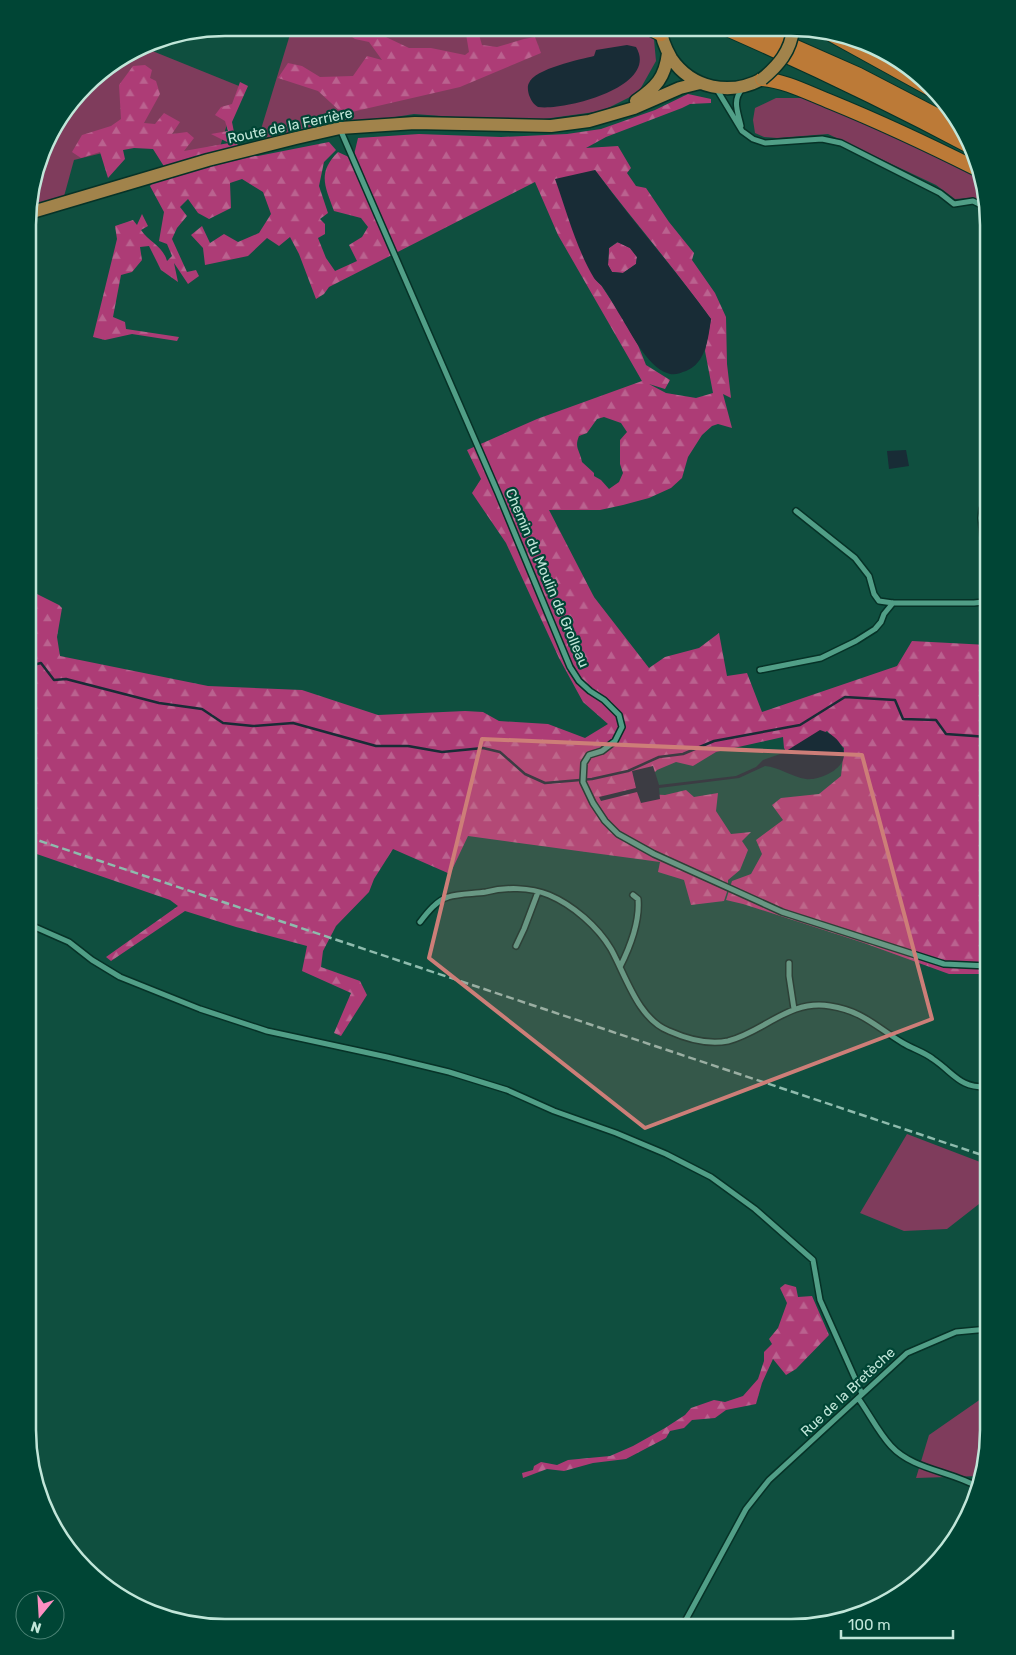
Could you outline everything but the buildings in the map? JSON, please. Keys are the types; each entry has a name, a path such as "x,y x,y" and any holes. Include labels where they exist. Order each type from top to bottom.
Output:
{"highway":[{"path":"743,36 814,68 960,141"},
{"path":"771,36 858,75 949,122"},
{"path":"850,46 910,79"},
{"path":"762,80 775,80 841,106 970,166"}],"main road":[{"path":"660,36 676,65 687,76 716,88 730,89 743,87 762,80 776,68 784,57 791,36"},
{"name":"Route de la Ferrière","path":"624,110 657,84 665,68 668,52"},
{"name":"Route de la Ferrière","path":"37,211 208,160 340,128 415,123 551,126 589,120 634,108 680,88 700,83"}],"street":[{"path":"742,131 736,102 737,94 743,87"},
{"path":"716,88 742,131 753,139 766,143 822,139 842,143 940,193 954,204 973,201 978,204"},
{"name":"Chemin du Moulin de Grolleau","path":"340,128 498,493 570,667 580,681 620,715 622,728 615,741 602,751 589,755 584,763 583,782 593,803 605,821 618,834 654,854 782,912 944,964 980,966"},
{"path":"796,511 856,558 869,576 874,594 879,601 894,603 980,602"},
{"path":"760,670 821,658 856,641 875,629 881,622 884,614 894,603"},
{"path":"420,922 436,904 447,897 496,889 516,889 549,895 568,906 590,924 610,947 640,1006 649,1017 666,1030 695,1041 728,1041 744,1035 777,1016 794,1009 826,1005 845,1008 862,1015 906,1045 932,1058 962,1083 980,1087"},
{"path":"516,946 538,892"},
{"path":"620,967 627,953 639,907 638,899 633,895"},
{"path":"36,928 69,942 92,960 120,977 200,1009 267,1031 449,1072 507,1090 554,1111 616,1133 666,1154 711,1177 748,1203 812,1260 820,1300 860,1396 891,1446 918,1464 972,1484"},
{"path":"789,963 788,976 794,1009"},
{"name":"Rue de la Bretèche","path":"686,1619 746,1509 769,1480 907,1353 956,1332 980,1330"}],"highlighted area":[{"path":"482,739 862,755 932,1019 645,1128 429,958"}],"shaded area":[{"path":"290,36 654,36 656,61 638,93 602,111 522,122 414,114 258,139"},
{"path":"153,51 239,86 219,150 170,165 155,140 74,160 63,200 38,205 46,164 56,141 75,110 101,83 120,68"},
{"path":"776,98 805,98 972,172 978,202 971,198 955,199 936,185 828,134 777,138 764,137 755,133 753,120 755,108"},
{"path":"907,1134 980,1162 980,1203 947,1229 904,1231 860,1213"},
{"path":"980,1400 978,1455 974,1476 916,1478 929,1435"}],"green space":[{"path":"351,36 384,36 409,48 431,48 465,55 469,52 466,36 479,36 482,45 497,47 535,37 541,53 460,87 343,114 318,91 278,78 288,63 302,66 320,77 353,76 367,56 382,60 369,42"},
{"path":"145,65 152,70 150,78 156,81 160,94 144,123 155,124 164,113 180,122 172,134 187,132 194,138 184,151 229,143 211,134 228,131 225,121 215,115 221,107 232,104 240,82 248,86 232,122 236,142 244,156 258,156 329,142 336,150 324,162 319,186 328,213 320,219 325,224 325,234 318,238 326,258 335,271 357,261 349,245 362,237 368,227 361,218 334,211 326,187 325,173 331,160 338,152 353,159 358,138 419,134 501,137 567,134 601,129 655,110 688,94 711,99 711,103 690,104 606,137 586,148 618,146 631,168 627,173 636,186 646,188 669,222 694,253 692,260 715,293 726,317 727,364 731,398 723,394 732,428 718,424 712,426 702,435 688,457 682,478 671,488 649,498 600,510 549,510 594,597 649,668 665,657 699,648 719,633 727,676 747,673 762,712 897,666 912,641 980,645 980,974 949,974 864,943 726,900 732,881 751,874 762,854 756,840 783,820 772,805 781,798 819,794 841,776 844,748 827,731 800,746 789,756 784,748 783,737 716,752 693,766 676,762 657,770 642,786 644,794 665,795 686,790 694,797 718,793 716,811 731,834 751,832 742,841 748,850 740,870 728,880 728,889 724,901 691,905 684,880 658,872 660,862 468,836 450,874 393,849 374,879 369,892 336,926 323,951 321,967 360,981 367,995 341,1036 334,1033 351,993 302,971 307,946 185,911 111,961 106,957 178,906 170,900 36,854 36,594 62,608 57,637 60,656 208,686 302,690 378,715 465,711 483,712 499,721 548,724 585,738 608,724 583,702 559,658 506,543 472,493 481,479 467,450 537,419 642,381 558,235 535,182 329,287 324,294 316,299 299,254 290,237 279,246 267,238 248,256 205,265 203,248 191,235 202,226 210,243 224,234 238,242 259,233 271,214 263,192 242,179 230,183 231,208 209,219 198,213 188,199 180,207 187,216 177,228 172,239 187,272 196,270 199,276 188,284 174,263 178,282 161,270 149,246 140,247 142,260 132,272 121,275 113,317 125,322 126,329 179,337 177,341 132,334 105,340 93,337 117,239 115,226 133,220 137,225 142,214 148,226 141,230 159,248 167,261 172,256 167,244 159,241 164,212 150,186 165,168 153,149 134,148 123,150 125,159 108,178 100,152 81,158 72,152 82,135 111,126 121,119 119,85 133,66","holes":["595,170 711,319 705,351 713,393 696,398 666,393 649,384 665,389 670,380 646,365 638,345 620,314 595,279 572,227","604,417 621,423 627,432 620,440 620,464 623,473 619,482 609,489 582,462 577,446 578,440 579,436 587,433 597,419"]},
{"path":"618,242 630,248 637,257 636,264 623,273 612,272 608,265 609,248"},
{"path":"785,1284 796,1287 798,1297 812,1296 829,1335 796,1369 786,1375 773,1359 762,1383 756,1404 726,1410 715,1418 692,1420 684,1428 670,1431 666,1438 626,1459 593,1463 564,1471 547,1469 523,1478 522,1473 533,1470 534,1466 541,1462 557,1465 568,1460 610,1456 633,1446 665,1428 685,1415 691,1408 714,1400 725,1402 743,1396 758,1379 764,1361 764,1352 772,1344 769,1339 778,1328 787,1303 780,1288"}],"water":[{"path":"627,45 636,47 640,61 634,74 622,85 606,94 568,105 538,107 531,100 528,84 539,73 558,65 594,56 596,50"},
{"path":"595,170 711,319 705,350 693,367 686,371 670,374 652,363 646,356 602,286 594,278 577,242 555,179","holes":["617,242 630,248 637,257 636,264 623,273 612,272 608,265 609,248"]},
{"path":"906,450 909,466 889,469 887,451"},
{"path":"820,730 837,739 843,749 844,756 838,767 818,778 801,778 765,766 739,778 659,788 660,799 641,803 637,792 601,801 599,797 636,788 632,771 653,766 659,785 736,776 756,767 763,760 783,753"}],"waterway":[{"path":"36,664 41,663 54,680 66,679 159,703 202,709 223,723 253,726 293,723 376,746 408,746 442,752 483,748 500,752 525,774 545,783 592,779 628,771 659,757 683,754 714,741 800,725 845,697 895,700 903,719 936,720 946,734 980,736"}],"railway":[{"path":"36,840 980,1154"}]}
